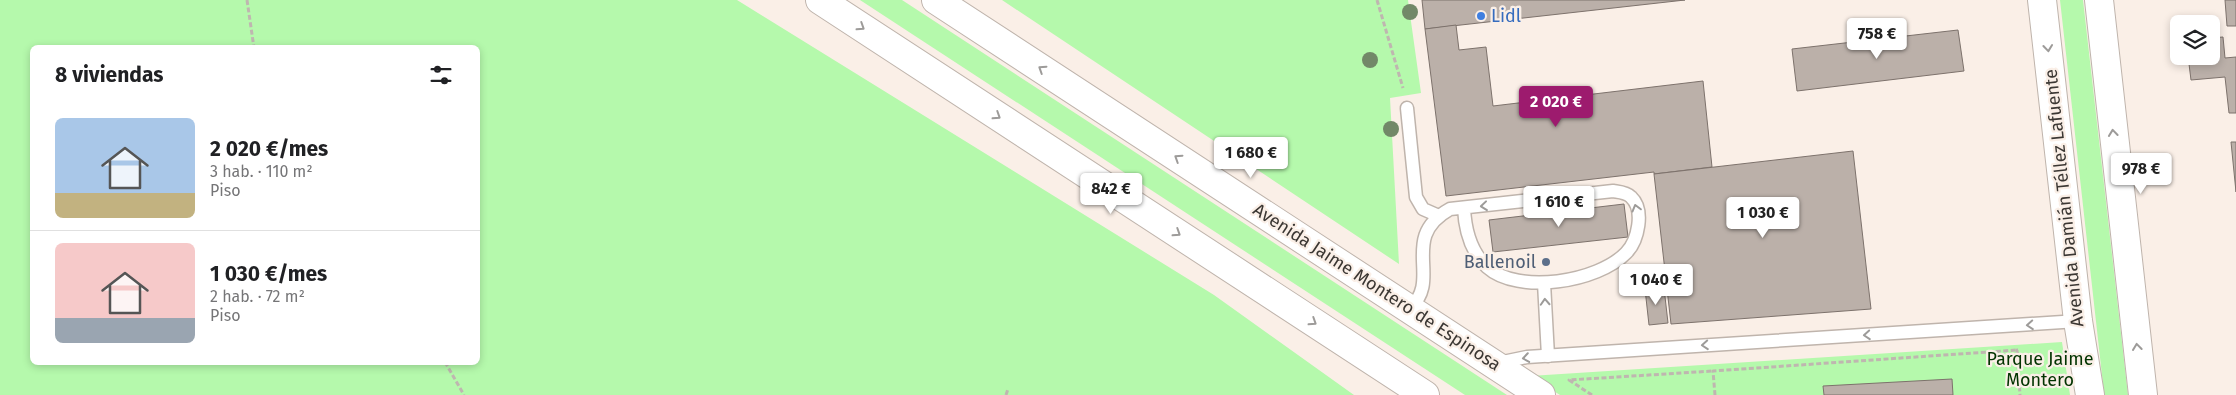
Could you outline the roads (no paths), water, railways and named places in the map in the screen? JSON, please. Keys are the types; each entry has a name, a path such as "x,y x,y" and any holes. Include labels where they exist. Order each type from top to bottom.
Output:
{"main road":[{"path":"820,0 1425,395"},
{"name":"Avenida Jaime Montero de Espinosa","path":"936,0 1541,395"},
{"name":"Avenida Damián Téllez Lafuente","path":"2042,0 2078,321 2090,395"},
{"path":"2099,0 2144,395"}],"lane":[{"path":"1407,108 1416,197 1424,209 1439,216"},
{"path":"1410,308 1420,298 1423,290 1421,259 1424,237 1439,216 1450,210 1464,208 1613,191 1627,194 1633,198 1638,217 1638,232 1626,254 1608,266 1588,276 1544,283 1509,277 1488,268 1471,246 1467,234 1464,208"},
{"path":"1544,283 1548,356"},
{"path":"1496,364 1527,357 2078,321"}],"place":[{"name":"Lidl","path":"1481,16"},
{"name":"Ballenoil","path":"1546,262"}],"park label":[{"name":"Parque Jaime Montero","path":"2040,369"}]}
